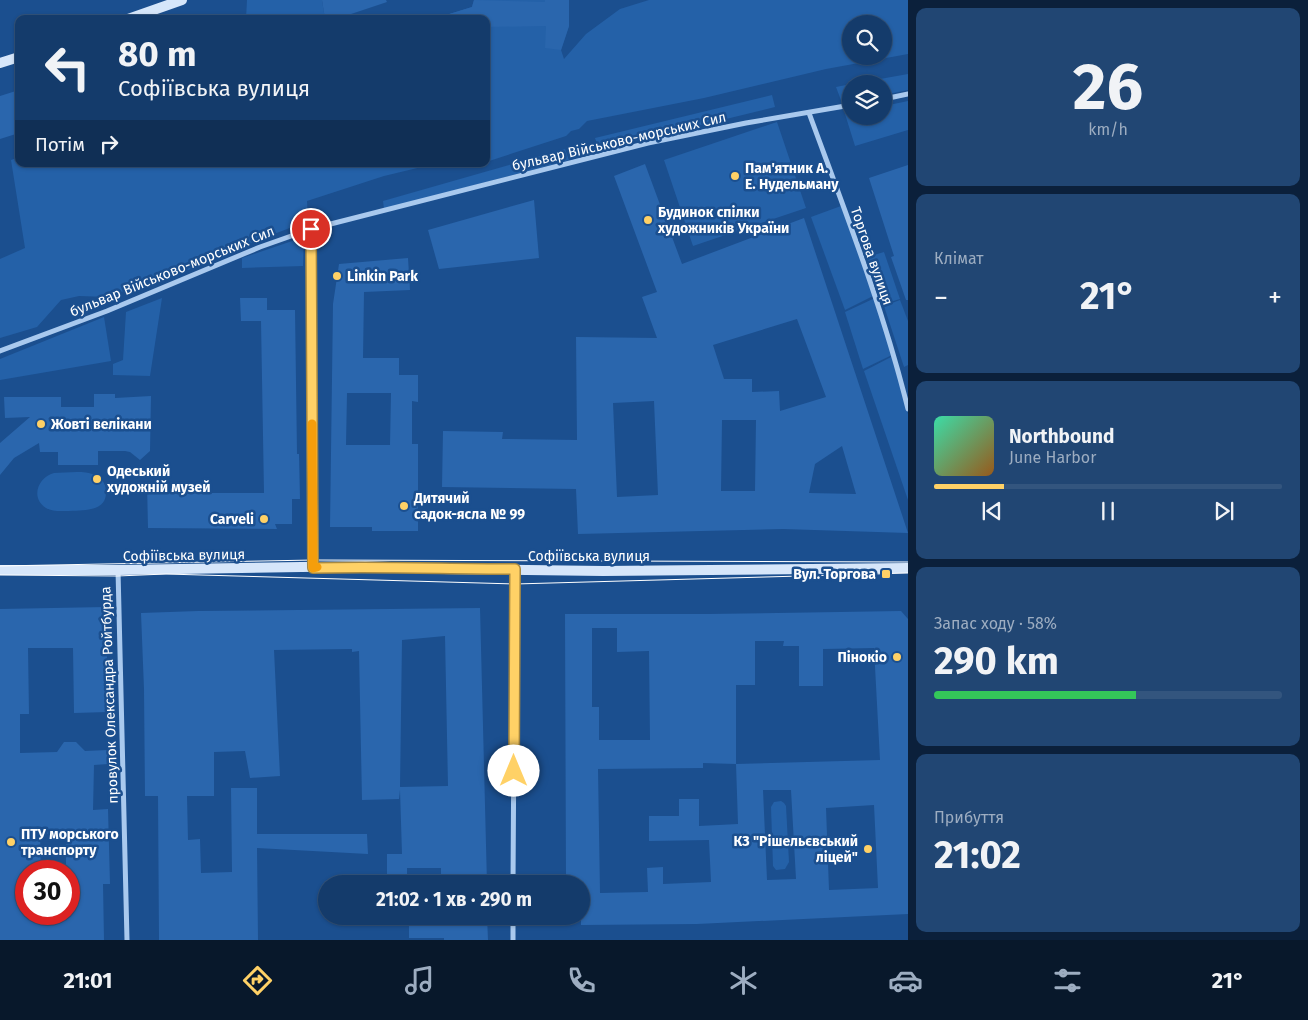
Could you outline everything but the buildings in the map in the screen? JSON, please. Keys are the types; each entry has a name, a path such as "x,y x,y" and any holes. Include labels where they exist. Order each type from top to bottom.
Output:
{"main road":[{"path":"139,15 182,0"},
{"path":"0,63 15,58"},
{"name":"Софіївська вулиця","path":"0,570 365,566 603,571 908,568"}],"street":[{"path":"892,97 908,94"},
{"name":"бульвар Військово-морських Сил","path":"0,351 106,311 260,247 311,229 648,144 746,123 842,107"},
{"name":"Торгова вулиця","path":"809,113 863,257 908,409"},
{"path":"311,229 313,568"},
{"path":"513,875 515,569"},
{"name":"провулок Олександра Ройтбурда","path":"118,570 127,940"},
{"path":"513,925 513,940"}],"shaded area":[{"path":"247,0 322,0 324,15 246,15"},
{"path":"474,0 569,0 569,26 561,50 564,59 586,34 620,9 649,0 908,0 908,54 892,57 892,15 842,15 842,65 848,65 704,98 587,121 579,129 571,131 566,136 490,161 490,15 446,15 472,7"},
{"path":"908,74 908,90 892,93 892,77"},
{"path":"842,86 842,103 836,87"},
{"path":"772,95 775,107 599,150 595,138"},
{"path":"908,101 908,130 855,146 848,125 892,125 892,104"},
{"path":"777,122 806,208 693,246 664,160"},
{"path":"565,149 569,160 384,209 383,201"},
{"path":"15,158 15,167 422,167 384,176 307,201 308,221 174,276 147,282 109,297 79,296 61,300 37,327 0,338 0,259 25,248 11,160"},
{"path":"841,206 862,258 873,296 845,310 811,217"},
{"path":"304,237 303,266 242,268 242,258"},
{"path":"884,252 900,299 883,304 867,257"},
{"path":"162,298 150,376 113,375 113,364 123,360 126,312"},
{"path":"875,298 892,355 863,369 845,312"},
{"path":"900,300 908,321 908,365 904,367 884,306"},
{"path":"104,317 111,361 0,380 0,359"},
{"path":"893,356 908,414 908,500 864,371"},
{"path":"83,472 96,476 105,485 105,500 96,507 83,510 57,511 46,508 38,499 38,488 48,475"},
{"path":"781,801 786,806 789,862 785,869 776,870 773,866 771,807 774,802"}],"tram line":[{"path":"0,566 314,560 908,562"},
{"path":"0,575 117,576 166,574 515,584 908,573"}],"slow traffic":[{"path":"312,424 313,568 317,567"}],"place":[{"name":"Пам'ятник А. Е. Нудельману","path":"735,176"},
{"name":"Будинок спілки художників України","path":"648,220"},
{"name":"Linkin Park","path":"337,276"},
{"name":"Жовті велікани","path":"41,424"},
{"name":"Одеський художній музей","path":"97,479"},
{"name":"Дитячий садок-ясла № 99","path":"404,506"},
{"name":"Carveli","path":"264,519"},
{"name":"Вул. Торгова","path":"886,574"},
{"name":"Пінокіо","path":"897,657"},
{"name":"ПТУ морського транспорту","path":"11,842"},
{"name":"КЗ \"Рішельєвський ліцей\"","path":"868,849"}],"route":[{"path":"311,229 313,568 365,566 515,569 514,771"}]}
